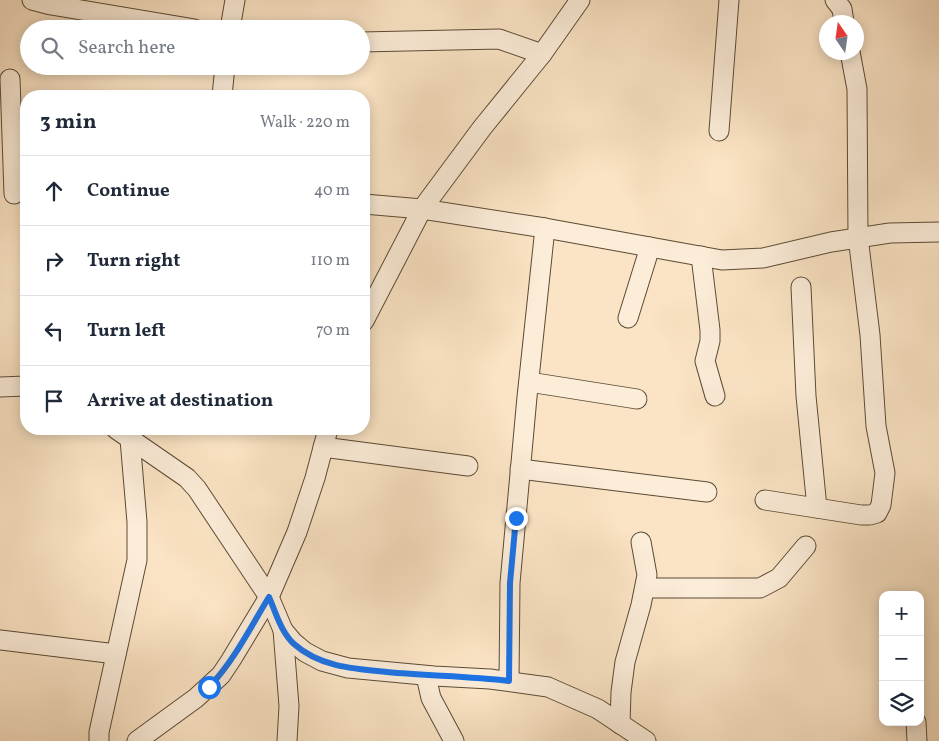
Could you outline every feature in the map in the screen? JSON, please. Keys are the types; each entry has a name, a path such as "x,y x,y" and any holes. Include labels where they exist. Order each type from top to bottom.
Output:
{"street":[{"path":"32,0 50,5 141,20"},
{"path":"232,20 235,0"},
{"path":"370,309 422,209 482,128 542,54 580,0"},
{"path":"719,131 728,0"},
{"path":"835,0 842,9 843,15"},
{"path":"370,42 499,39 542,54"},
{"path":"765,500 870,515 877,513 881,505 885,473 876,426 870,335 858,237 857,89 852,60"},
{"path":"223,90 224,75"},
{"path":"10,79 13,194"},
{"path":"370,205 422,209 545,228 722,260 763,258 858,237 890,233 939,232"},
{"path":"509,681 510,583 545,228"},
{"path":"628,318 650,247"},
{"path":"701,256 710,330 706,361 715,396"},
{"path":"801,287 806,396 817,508"},
{"path":"529,382 637,399"},
{"path":"0,387 20,386"},
{"path":"99,741 98,732 137,560 137,522 127,435"},
{"path":"131,435 187,478 197,489 269,597 283,630 304,652 322,661 348,668 426,676 490,679 548,687 598,709 631,734"},
{"path":"137,741 196,698 221,675 269,597 298,532 326,435"},
{"path":"323,447 468,466"},
{"path":"520,469 707,492"},
{"path":"631,734 621,692 625,662 647,574 641,542"},
{"path":"645,588 760,588 779,578 806,546"},
{"path":"283,630 289,706 287,741"},
{"path":"0,640 116,654"},
{"path":"426,676 431,698 454,741"},
{"path":"916,726 917,741"}],"route":[{"path":"209,687 221,675 269,597 283,630 304,652 322,661 348,668 426,676 509,681 510,583 516,518"}]}
